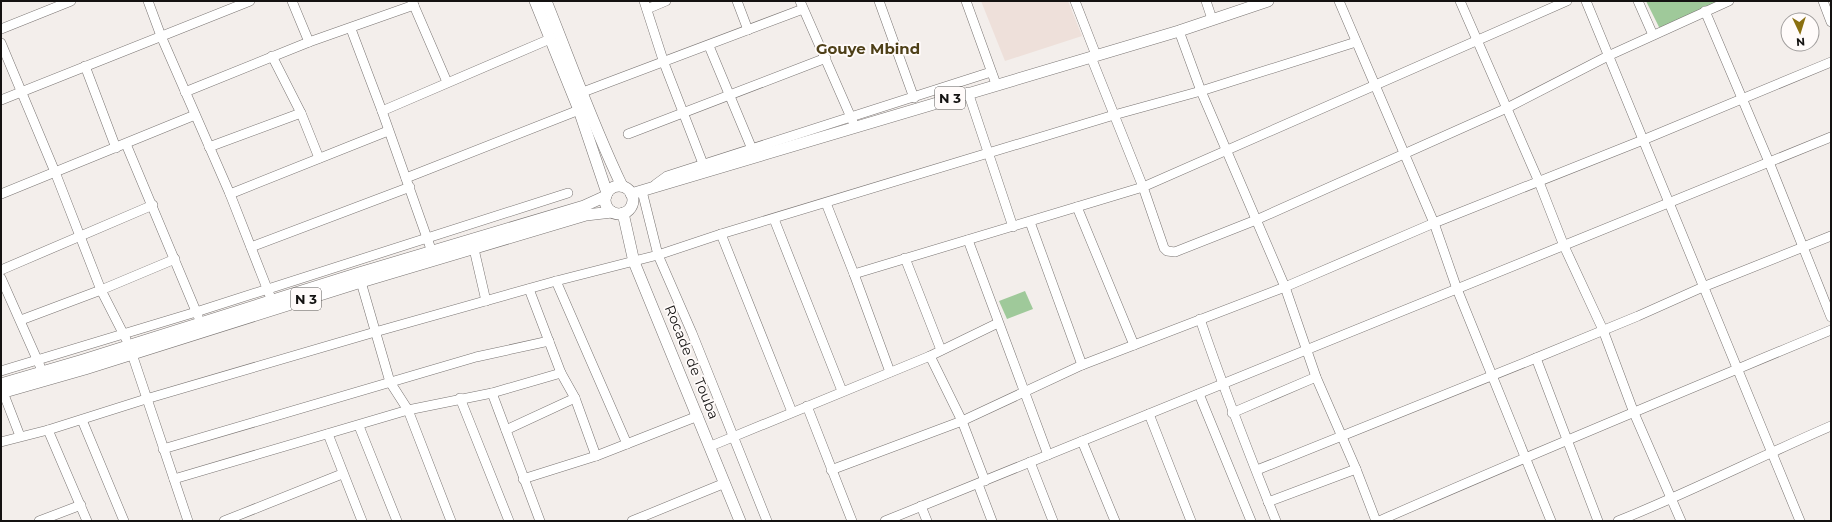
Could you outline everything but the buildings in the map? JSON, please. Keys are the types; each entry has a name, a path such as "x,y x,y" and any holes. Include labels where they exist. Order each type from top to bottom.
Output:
{"main road":[{"path":"535,1 578,110 606,195 615,186 622,186 642,191 632,206 618,212"},
{"path":"546,1 594,123 622,186"},
{"name":"N 3","path":"642,191 705,169 853,122 968,92 1093,56 1268,1"},
{"name":"N 3","path":"2,390 42,373 130,350 201,323 584,206 606,195"},
{"name":"Rocade de Touba","path":"606,195 607,205 618,212 634,262 711,446 740,521"},
{"name":"N 3","path":"2,390 130,350 586,215 618,212"}],"street":[{"path":"1,29 71,1"},
{"path":"148,1 161,36 230,194 272,301"},
{"path":"1,100 250,1"},
{"path":"292,1 309,42"},
{"path":"666,1 646,5 664,62 705,169 752,149 853,122 914,98 991,72"},
{"path":"737,1 748,30"},
{"path":"879,1 914,98"},
{"path":"966,1 996,84"},
{"path":"1075,1 1114,115 1143,187 1164,248 1171,252 1175,252 1256,220 1507,108 1608,56 1729,1"},
{"path":"1206,1 1212,19"},
{"path":"1339,1 1434,223 1457,289 1491,376 1551,521"},
{"path":"1460,1 1539,182 1564,246 1603,330 1634,413 1672,499 1680,521"},
{"path":"854,274 1143,187 1567,1"},
{"path":"1586,1 1800,521"},
{"path":"1638,1 1654,35"},
{"path":"1822,1 1831,22"},
{"path":"185,92 272,56 309,42 351,29 413,3 447,82"},
{"path":"583,92 709,46 802,5 853,122"},
{"path":"1705,12 1769,162 1831,317"},
{"path":"351,29 432,252"},
{"path":"1179,30 1201,91 1285,287 1316,377 1356,469 1376,521"},
{"path":"382,111 550,39"},
{"path":"1,442 82,420 146,399 375,332 556,281 658,255 721,234 1114,115 1201,91 1356,42"},
{"path":"1,43 101,290 130,350 188,521"},
{"path":"709,46 752,149"},
{"path":"272,56 301,113 319,158"},
{"path":"628,134 826,58"},
{"path":"831,470 962,421 1082,365 1285,287 1434,223 1643,140 1831,62"},
{"path":"85,66 116,148"},
{"path":"968,92 1013,226"},
{"path":"251,247 408,183 578,110"},
{"path":"210,147 301,113"},
{"path":"1,194 195,115"},
{"path":"230,194 388,131"},
{"path":"885,521 1307,351 1831,137"},
{"path":"126,144 201,323"},
{"path":"642,191 658,255 734,436 767,521"},
{"path":"1,371 123,335 568,193"},
{"path":"826,203 890,372"},
{"path":"1,270 153,206"},
{"path":"1077,207 1134,346"},
{"path":"774,219 842,391"},
{"path":"1030,222 1082,365"},
{"path":"721,234 792,412"},
{"path":"1257,470 1536,358 1703,287 1831,236"},
{"path":"968,240 1048,455"},
{"path":"474,248 486,301"},
{"path":"21,320 101,290 175,258"},
{"path":"905,258 941,350"},
{"path":"1,278 21,320 42,373"},
{"path":"556,281 627,444"},
{"path":"361,282 390,382 408,410 451,521"},
{"path":"529,289 561,373 575,398 596,456"},
{"path":"1200,319 1232,414 1257,470 1276,521"},
{"path":"711,446 930,356 998,323"},
{"path":"1379,521 1525,457 1831,330"},
{"path":"163,449 476,357 549,341"},
{"path":"930,356 962,421 992,521"},
{"path":"1536,358 1598,521"},
{"path":"174,479 359,426 408,410 460,398 492,393 561,373"},
{"path":"1232,414 1316,377"},
{"path":"2,390 20,436"},
{"path":"492,393 540,521"},
{"path":"1200,394 1251,521"},
{"path":"460,398 509,521"},
{"path":"506,430 575,398"},
{"path":"807,406 852,521"},
{"path":"1148,414 1191,521"},
{"path":"523,479 596,456 698,416"},
{"path":"82,420 124,521"},
{"path":"359,426 397,521"},
{"path":"1618,521 1672,499 1771,452 1831,426"},
{"path":"48,430 87,521"},
{"path":"328,434 342,474 362,521"},
{"path":"1082,441 1115,521"},
{"path":"1030,462 1053,521"},
{"path":"1268,502 1356,469"},
{"path":"224,521 342,474"},
{"path":"632,521 725,483"},
{"path":"39,521 81,505"},
{"path":"922,506 927,521"}],"shaded area":[{"path":"981,1 1068,1 1082,36 1005,61"}],"green space":[{"path":"1646,1 1725,1 1660,29"},
{"path":"1025,291 1033,309 1007,319 999,301"}],"district":[{"name":"Gouye Mbind","path":"868,48"}]}
